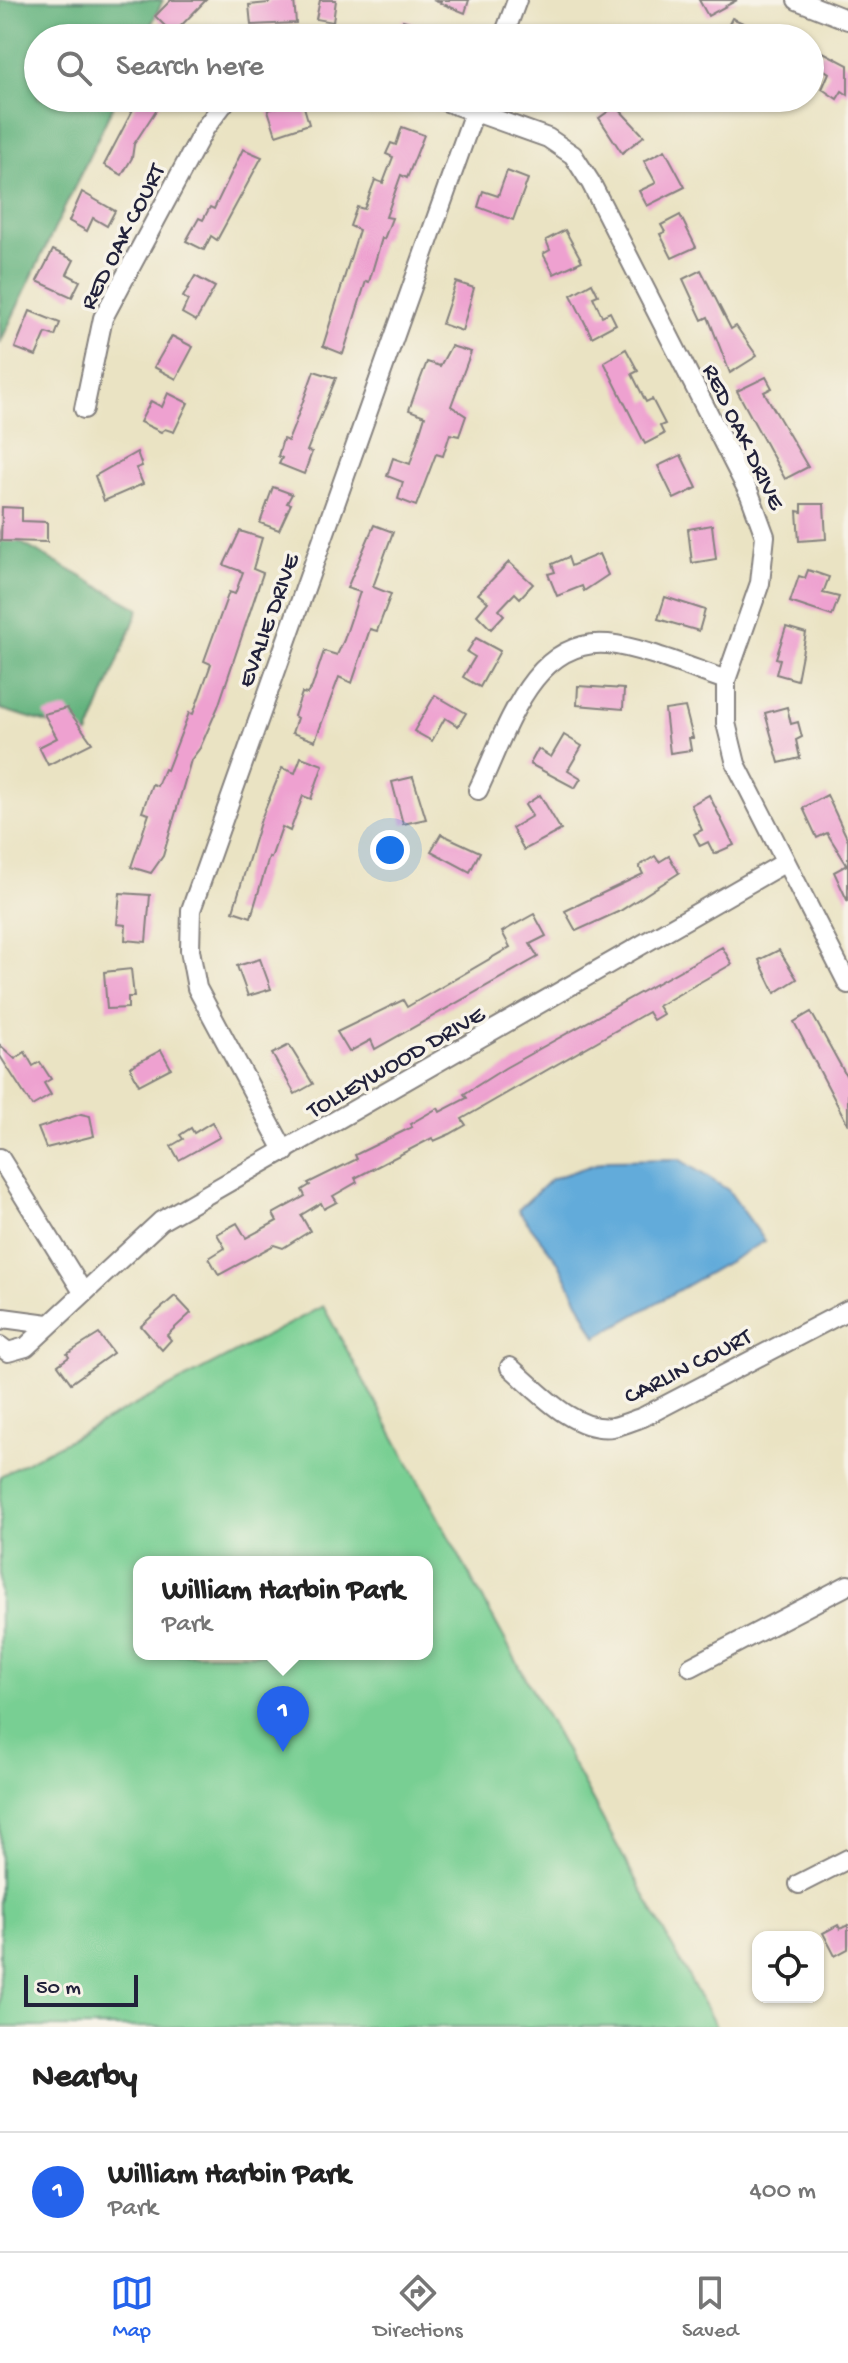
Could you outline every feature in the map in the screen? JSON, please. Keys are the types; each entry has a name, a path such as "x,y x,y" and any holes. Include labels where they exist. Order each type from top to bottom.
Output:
{"street":[{"path":"508,24 517,0"},
{"path":"797,0 848,20"},
{"name":"RED OAK COURT","path":"84,409 103,318 205,128 217,112"},
{"name":"EVALIE DRIVE","path":"285,1152 197,988 190,950 191,910 474,112"},
{"name":"RED OAK DRIVE","path":"490,112 548,138 573,155 591,183 750,495 765,536 760,583 726,680 726,723 736,764 848,984"},
{"path":"478,790 528,686 550,660 579,645 609,644 726,680"},
{"name":"TOLLEYWOOD DRIVE","path":"0,1346 8,1352 26,1347 161,1221 784,863"},
{"path":"0,1158 83,1292"},
{"name":"CARLIN COURT","path":"510,1367 564,1413 587,1424 611,1428 643,1417 848,1310"},
{"path":"0,1321 3,1318 48,1324"},
{"path":"691,1667 848,1585"},
{"path":"799,1884 848,1859"}],"green space":[{"path":"0,0 163,0 152,24 24,24 24,112 110,112 0,343"},
{"path":"0,531 139,609 88,735 0,709"},
{"path":"323,1306 716,2027 0,2027 0,1476"}],"water":[{"path":"679,1159 728,1190 765,1241 596,1337 559,1263 518,1210 551,1179 608,1160"}],"building":[{"path":"171,0 206,0 183,24 163,24 155,16"},
{"path":"268,0 294,0 296,23 251,24 249,5 269,3"},
{"path":"320,0 336,0 333,22 316,19"},
{"path":"433,0 469,0 465,13"},
{"path":"699,0 737,0 708,16"},
{"path":"732,18 745,24 729,24"},
{"path":"824,53 848,65 848,95 842,91 837,99 824,90 829,73 824,70"},
{"path":"132,112 155,112 134,144 132,158 122,175 104,165"},
{"path":"269,112 306,112 309,124 276,135"},
{"path":"608,112 622,112 644,136 622,153 599,118"},
{"path":"402,127 424,135 407,178 401,175 386,217 392,218 382,238 369,282 366,281 343,354 323,346 359,230 350,226 357,207 364,209 375,180 383,183 393,157 386,154 391,143 396,145"},
{"path":"243,149 262,157 217,240 211,236 204,250 186,241 199,218 203,220 210,207 214,209"},
{"path":"665,150 685,187 647,206 639,191 656,183 644,161"},
{"path":"507,171 528,179 513,220 478,207 483,191 498,196"},
{"path":"82,192 115,211 107,226 93,218 87,231 69,221"},
{"path":"680,215 696,247 672,258 660,234 665,232 661,225"},
{"path":"565,230 582,261 554,274 543,254 550,250 546,240"},
{"path":"53,250 74,260 67,274 80,281 72,297 37,281"},
{"path":"701,270 731,329 736,326 757,356 730,373 708,317 702,320 683,279"},
{"path":"195,276 215,287 196,321 182,313 188,300 183,297"},
{"path":"456,282 474,288 462,331 442,324"},
{"path":"592,283 598,295 593,297 602,316 610,312 616,324 592,337 571,295"},
{"path":"30,311 60,323 55,336 46,333 36,356 15,348"},
{"path":"172,336 193,347 176,379 154,367"},
{"path":"451,346 471,352 451,406 466,416 459,436 450,434 443,456 436,454 416,506 398,499 403,482 387,476 393,458 410,464 425,416 409,410 427,362 440,366"},
{"path":"626,349 638,371 632,374 646,402 652,399 665,424 660,426 664,434 645,444 604,362"},
{"path":"314,371 336,378 307,451 312,452 304,474 279,464 282,458 278,456 283,439 288,441"},
{"path":"766,377 772,388 764,392 808,467 785,479 737,391"},
{"path":"168,393 188,403 174,432 165,429 161,432 140,422 151,401 162,407"},
{"path":"137,452 142,466 136,468 143,484 104,501 95,476"},
{"path":"681,455 697,488 674,499 658,466"},
{"path":"273,487 292,494 287,503 291,504 279,530 260,523"},
{"path":"802,504 824,504 826,539 799,541 797,511 802,512"},
{"path":"2,507 22,508 22,521 47,522 47,542 1,541"},
{"path":"374,525 393,532 373,587 391,594 377,631 370,629 352,683 339,677 315,741 292,733 297,718 294,716 302,693 307,694 312,687 324,651 337,655 344,640 360,592 347,588"},
{"path":"712,525 716,559 692,563 688,529"},
{"path":"240,531 262,538 253,569 263,573 218,707 200,748 191,760 163,856 151,873 131,867 149,814 142,812 152,784 157,786 164,769 167,770 189,713 193,714 211,664 204,661 229,592 235,594 243,572 224,565"},
{"path":"599,554 608,575 584,591 582,586 557,596 548,574 555,572 552,564 568,557 571,566"},
{"path":"509,562 533,584 520,598 515,593 499,610 504,615 491,629 477,615 488,602 478,594"},
{"path":"808,570 829,577 823,593 839,597 832,616 790,602 799,576 805,578"},
{"path":"665,597 705,610 699,631 658,619"},
{"path":"786,627 806,633 797,680 776,674 780,659 776,658"},
{"path":"476,638 500,651 480,687 463,677 475,657 467,652"},
{"path":"578,686 624,689 623,709 577,705"},
{"path":"435,695 466,713 458,726 445,718 432,741 414,731"},
{"path":"685,707 693,738 689,738 691,750 670,753 665,710"},
{"path":"787,707 791,724 798,722 802,737 796,740 800,758 779,763 765,713"},
{"path":"67,708 92,743 48,765 39,747 57,738 44,714"},
{"path":"564,735 582,746 568,770 581,778 575,788 530,764 538,749 551,757"},
{"path":"301,757 323,765 311,799 303,796 290,831 282,827 269,857 251,917 233,911 261,819 282,768 295,773"},
{"path":"413,777 426,819 403,824 392,782"},
{"path":"540,795 561,830 524,850 512,828 532,816 525,805"},
{"path":"709,795 734,845 714,854 708,842 700,846 694,834 702,830 691,805"},
{"path":"827,795 848,840 848,902 834,872 847,865 827,833 817,838 803,808"},
{"path":"441,834 480,852 470,872 431,851"},
{"path":"655,856 659,862 669,856 679,873 620,911 576,931 565,911 643,874 639,866"},
{"path":"120,893 150,895 146,942 125,940 126,925 117,924"},
{"path":"534,914 546,936 530,944 538,957 375,1049 371,1040 349,1052 337,1032 403,1000 407,1007 510,947 502,932"},
{"path":"722,947 732,964 658,1006 663,1014 653,1020 648,1012 462,1119 466,1125 434,1141 432,1138 355,1178 357,1182 333,1196 337,1202 324,1209 321,1203 301,1215 310,1231 283,1248 274,1245 219,1275 209,1258 225,1248 217,1234 237,1223 246,1238 277,1221 273,1214 305,1196 302,1190 310,1185 308,1183 357,1159 355,1155 412,1127 410,1124 438,1108 440,1112 467,1098 464,1094 505,1068"},
{"path":"779,950 797,979 775,993 759,960"},
{"path":"260,959 271,989 248,996 237,966"},
{"path":"131,969 134,997 128,997 128,1008 107,1009 104,972"},
{"path":"811,1012 848,1079 848,1125 794,1022"},
{"path":"0,1045 15,1059 25,1052 33,1066 40,1062 51,1079 44,1083 51,1095 32,1106 0,1056"},
{"path":"289,1045 313,1084 295,1094 272,1054"},
{"path":"161,1050 171,1068 139,1085 130,1067"},
{"path":"81,1114 90,1116 94,1136 46,1148 38,1128"},
{"path":"212,1122 220,1137 179,1160 171,1146 183,1139 180,1135 191,1128 194,1133"},
{"path":"175,1296 191,1313 167,1335 171,1340 162,1350 141,1326"},
{"path":"99,1334 113,1353 71,1383 58,1365 69,1357 67,1354"},
{"path":"838,1925 840,1929 848,1925 848,1949 835,1956 824,1932"}],"place":[{"name":"William Harbin Park","path":"283,1752"}]}
